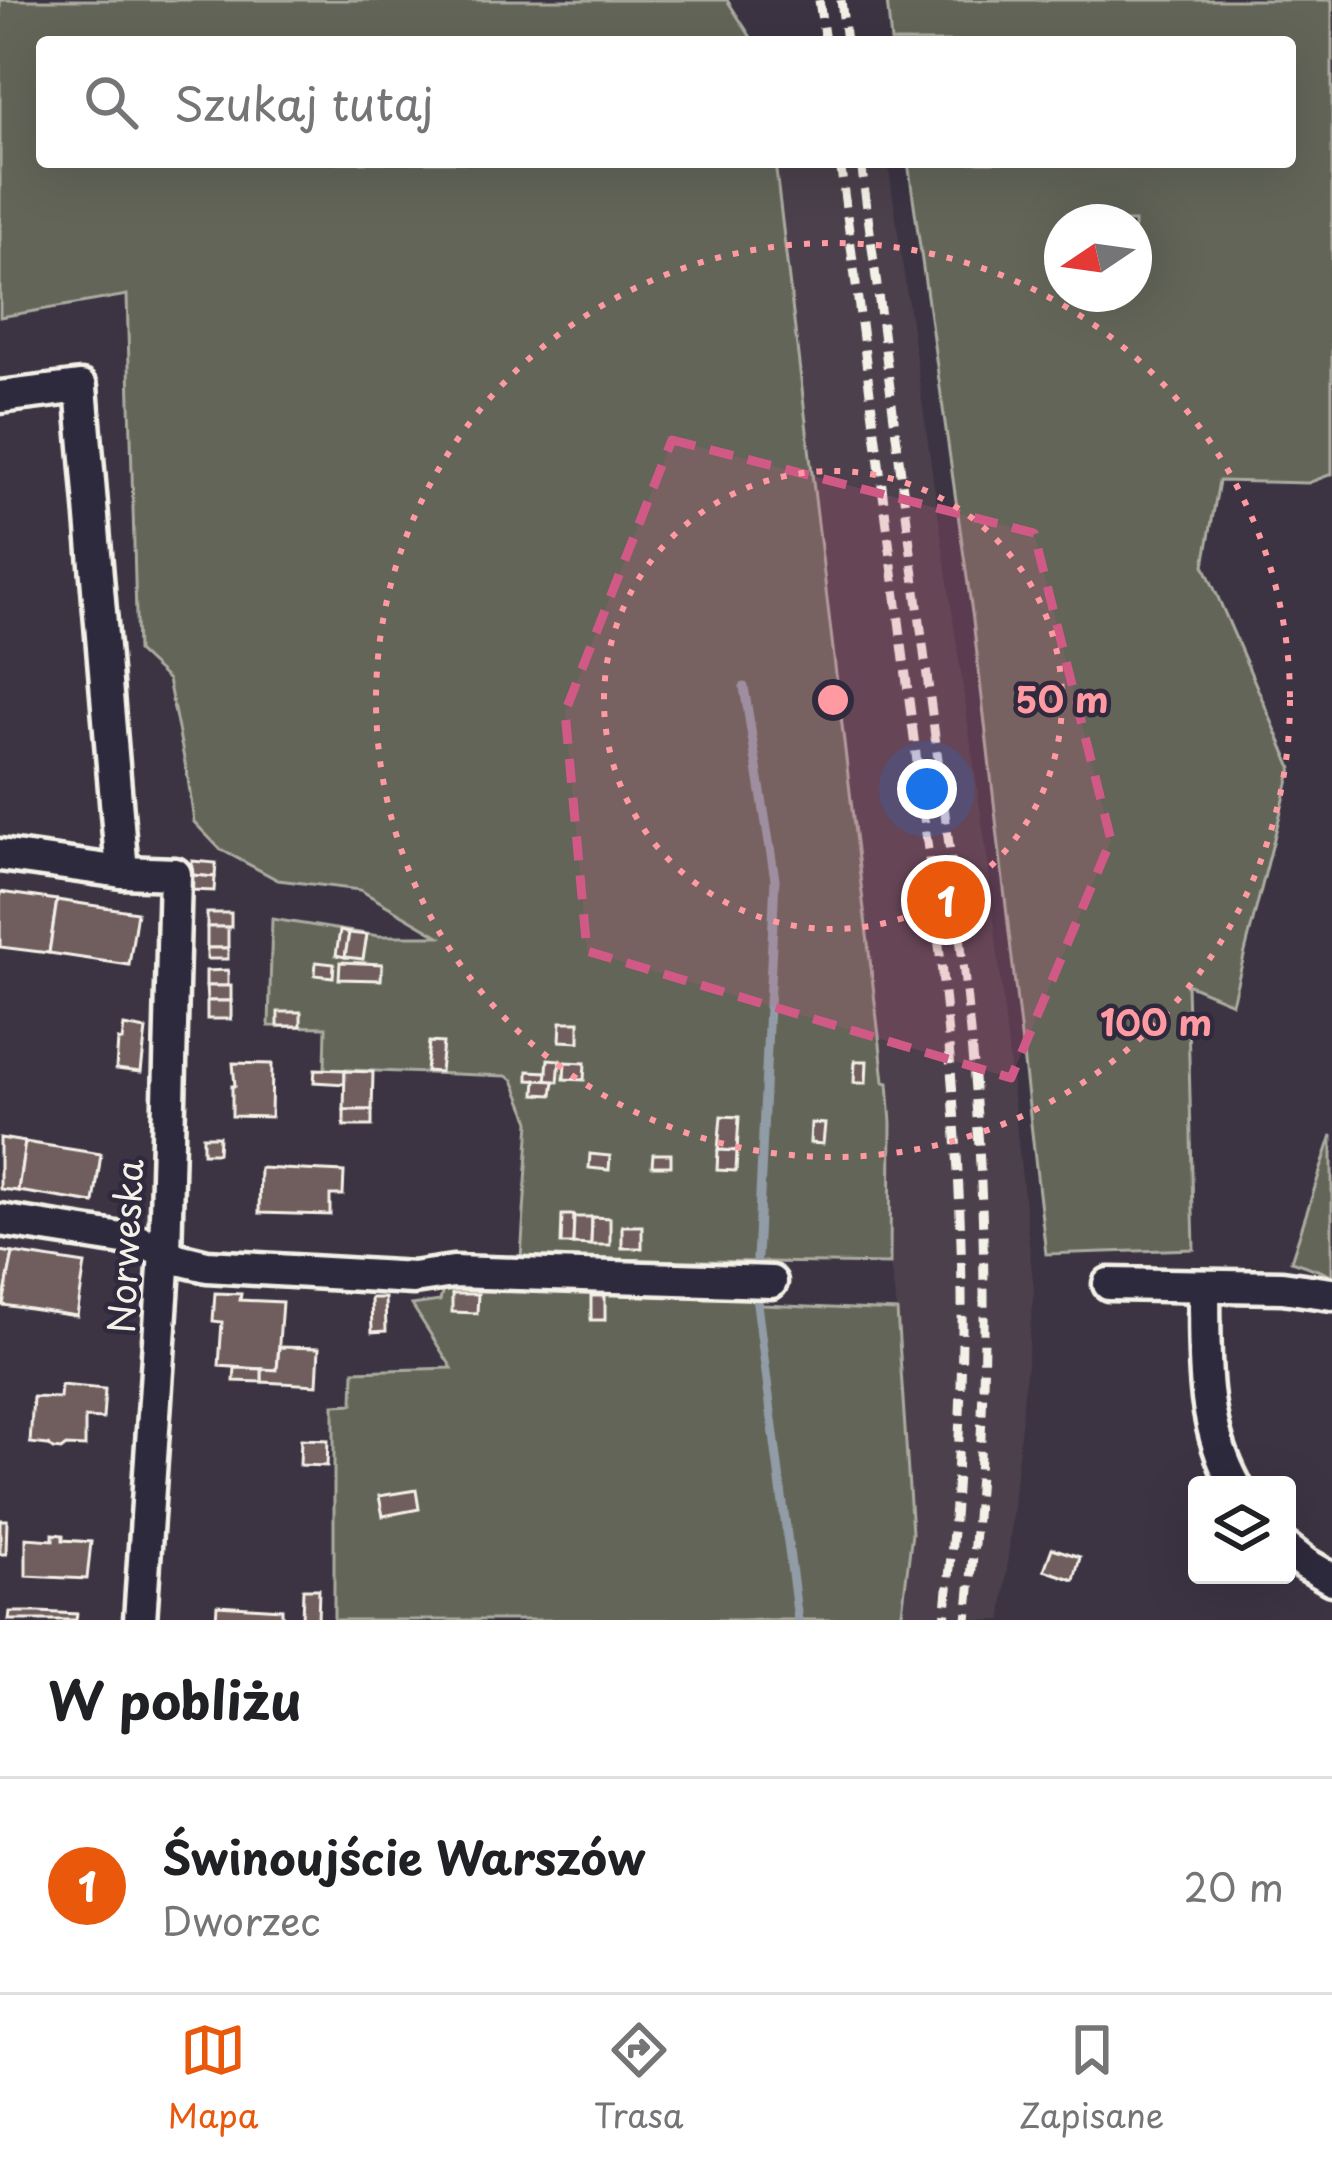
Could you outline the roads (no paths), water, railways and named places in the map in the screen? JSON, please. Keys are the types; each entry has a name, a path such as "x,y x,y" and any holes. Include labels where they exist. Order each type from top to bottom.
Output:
{"street":[{"path":"0,397 81,387 122,872 0,855"},
{"name":"Norweska","path":"122,872 175,874 165,1253 140,1620"},
{"path":"0,1220 142,1242 207,1266 413,1278 453,1272 771,1282"},
{"path":"1108,1284 1282,1287 1332,1294"},
{"path":"1204,1286 1207,1400 1212,1432 1231,1476"},
{"path":"1296,1556 1332,1579"}],"waterway":[{"path":"744,687 775,879 757,1259"},
{"path":"756,1296 798,1620"}],"railway":[{"path":"819,0 824,36"},
{"path":"841,0 845,36"},
{"path":"841,168 930,871 952,1082 962,1334 945,1620"},
{"path":"862,168 956,902 978,1136 983,1375 967,1620"}],"place":[{"name":"Świnoujście Warszów","path":"946,900"}]}
